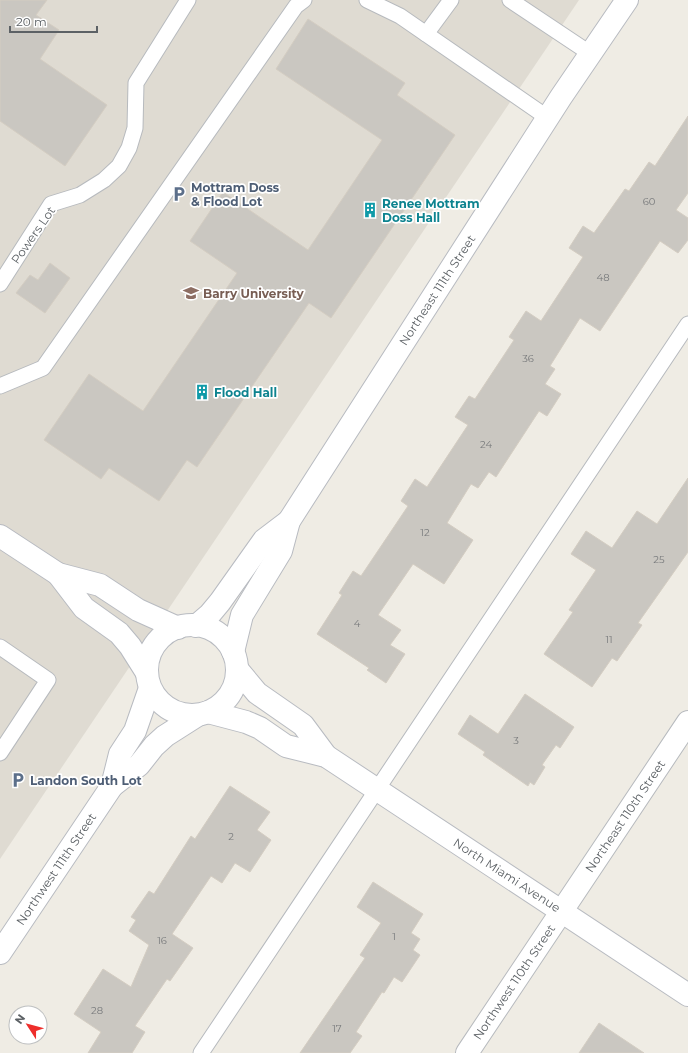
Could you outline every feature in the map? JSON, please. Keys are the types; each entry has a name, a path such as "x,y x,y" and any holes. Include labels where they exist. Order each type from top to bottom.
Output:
{"street":[{"name":"Northeast 111th Street","path":"235,660 242,615 281,551 289,520 548,118 627,0"},
{"name":"Northeast 111th Street","path":"187,627 210,614 264,540 289,520"},
{"path":"0,536 58,574 100,585 138,610 187,627 208,628 218,634 235,660 235,682 229,694 220,705 203,713 175,712 160,702 130,646 119,633 84,608 58,574"},
{"path":"149,681 148,661 152,650 167,633 187,627"},
{"name":"North Miami Avenue","path":"235,660 257,693 303,725 326,756"},
{"name":"Northwest 111th Street","path":"112,786 120,754 135,731 149,681"},
{"name":"North Miami Avenue","path":"203,713 246,722 260,728 286,746 326,756 688,995"},
{"name":"Northwest 111th Street","path":"0,952 112,786 140,765 154,746 165,736 203,713"},
{"name":"Northeast 110th Street","path":"562,911 688,722"},
{"name":"Northwest 110th Street","path":"467,1053 562,911"}],"lane":[{"name":"Powers Lot","path":"0,284 51,204 80,196 104,180 119,166 129,148 135,128 136,83 188,0"},
{"path":"0,386 43,368 291,12 304,0"},
{"path":"367,0 400,16 548,118"},
{"path":"426,34 452,0"},
{"path":"510,0 591,54"},
{"path":"201,1053 688,324"},
{"path":"0,647 48,680 0,753"}],"shaded area":[{"name":"Barry University","path":"0,0 579,0 0,859"}],"building":[{"path":"0,0 47,0 36,15 59,30 40,59 107,105 65,166 0,121"},
{"path":"308,19 405,83 397,95 455,135 331,318 309,303 197,467 187,460 159,501 109,468 101,479 44,440 89,374 143,411 237,273 190,241 223,192 308,250 382,140 276,69"},
{"path":"688,116 688,193 676,210 688,218 688,240 678,253 660,241 600,331 580,318 550,366 555,369 545,384 561,394 547,416 539,411 496,477 489,472 478,488 471,484 447,523 473,540 444,584 413,564 378,615 401,630 390,645 405,654 386,683 367,670 369,668 317,634 342,595 339,593 353,571 361,576 408,506 401,501 415,479 427,487 468,425 455,417 469,396 475,399 514,340 509,337 526,311 541,321 583,257 569,248 583,226 594,233 625,189 629,191 649,162 655,166"},
{"path":"50,263 70,278 45,313 16,293 30,275 38,280"},
{"path":"688,478 688,552 638,623 642,625 617,661 612,658 592,687 544,654 573,612 569,610 596,570 571,554 586,531 612,548 637,511 657,524"},
{"path":"525,694 574,727 560,748 556,745 542,765 545,767 534,785 530,782 528,786 483,755 485,752 458,734 470,715 498,734"},
{"path":"230,786 270,812 257,830 271,840 250,872 235,863 222,883 211,876 172,934 193,948 170,981 167,979 135,1026 145,1032 132,1053 88,1053 101,1032 74,1014 103,969 131,987 149,945 129,931 136,920 131,917 149,891 154,894 191,836 195,839"},
{"path":"373,882 423,914 411,933 420,939 413,950 420,955 402,982 394,977 384,993 382,992 356,1032 362,1036 350,1053 300,1053 365,958 360,955 381,923 357,907"},
{"path":"599,1023 644,1053 579,1053"}],"place":[{"name":"Mottram Doss & Flood Lot","path":"179,194"},
{"name":"Renee Mottram Doss Hall","path":"370,210"},
{"name":"Barry University","path":"191,293"},
{"name":"Flood Hall","path":"202,392"},
{"name":"Landon South Lot","path":"18,780"}]}
